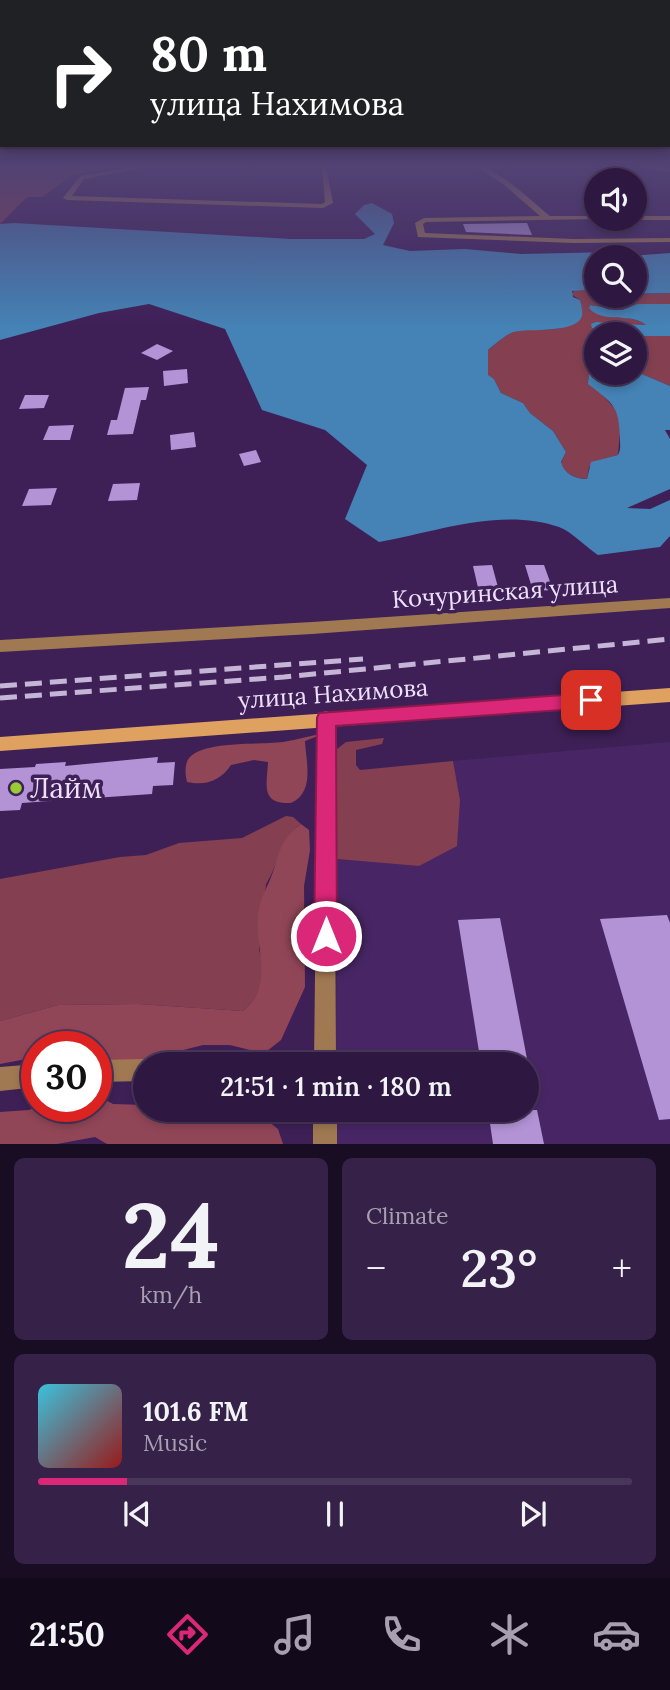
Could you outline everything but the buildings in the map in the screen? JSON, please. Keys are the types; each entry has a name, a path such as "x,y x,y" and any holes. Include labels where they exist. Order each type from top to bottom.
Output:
{"main road":[{"name":"улица Нахимова","path":"0,744 326,718 670,695"}],"street":[{"path":"462,219 424,220 419,223 421,235 574,241 670,240"},
{"path":"562,219 574,241"},
{"name":"Кочуринская улица","path":"0,646 670,603"},
{"path":"325,1052 326,718"},
{"path":"112,1071 133,1070"},
{"path":"0,1079 21,1077"},
{"path":"325,1122 325,1144"}],"shaded area":[{"path":"576,289 584,289 584,308 603,315 642,322 584,322 584,385 598,385 621,421 618,455 600,460 589,467 587,479 565,470 561,463 566,452 553,431 530,413 523,403 501,393 494,379 488,376 488,350 505,336 519,330 563,327 582,316 580,300 571,294"},
{"path":"670,293 670,304 647,304 647,294"},
{"path":"647,335 670,336 670,386 647,376"},
{"path":"326,733 305,741 306,784 299,798 291,803 270,797 267,785 268,762 254,760 231,765 212,781 187,782 187,761 199,751 222,746 283,742"},
{"path":"384,738 382,744 356,750 356,765 360,770 453,761 460,800 457,846 419,866 337,859 337,749 346,742"},
{"path":"670,742 670,1144 336,1144 336,1122 539,1122 539,1052 336,1052 337,859 419,866 460,800 453,761"},
{"path":"286,816 293,817 301,824 288,837 266,884 259,950 263,975 258,991 243,1011 138,1004 58,1005 0,1021 0,879 120,857 146,855 179,843 242,838"},
{"path":"301,824 309,830 310,850 304,886 305,987 281,1040 267,1051 230,1045 203,1045 175,1052 133,1052 133,1060 112,1061 112,1031 21,1031 21,1060 0,1064 0,1021 58,1005 138,1004 243,1011 253,1001 261,978 258,915 261,902 278,855 290,834"},
{"path":"112,1103 133,1105 133,1122 269,1122 278,1129 283,1144 107,1144 95,1137 57,1144 0,1144 0,1112 21,1111 21,1122 112,1122"}],"water":[{"path":"360,219 393,219 383,245 410,251 465,249 521,254 584,253 584,290 572,291 573,297 580,300 582,316 578,322 562,328 514,332 505,337 488,350 488,375 494,379 501,393 523,403 530,413 553,431 566,452 561,462 568,473 587,479 591,462 618,455 620,449 616,412 609,401 589,385 647,385 647,376 670,386 670,430 665,430 670,439 670,489 627,508 650,509 670,500 670,536 660,547 598,555 564,529 537,521 514,520 469,523 379,542 345,519 367,465 325,430 262,410 225,329 149,304 99,313 0,340 0,224 291,239 364,239 375,234"},
{"path":"670,253 670,293 647,294 647,255"},
{"path":"647,304 670,304 670,336 647,336 647,322 601,316 589,308 647,308"}],"railway":[{"path":"0,698 284,677 670,639"},
{"path":"0,686 363,659"}],"place":[{"name":"Лайм","path":"16,788"}],"route":[{"path":"326,936 326,718 591,700"}]}
